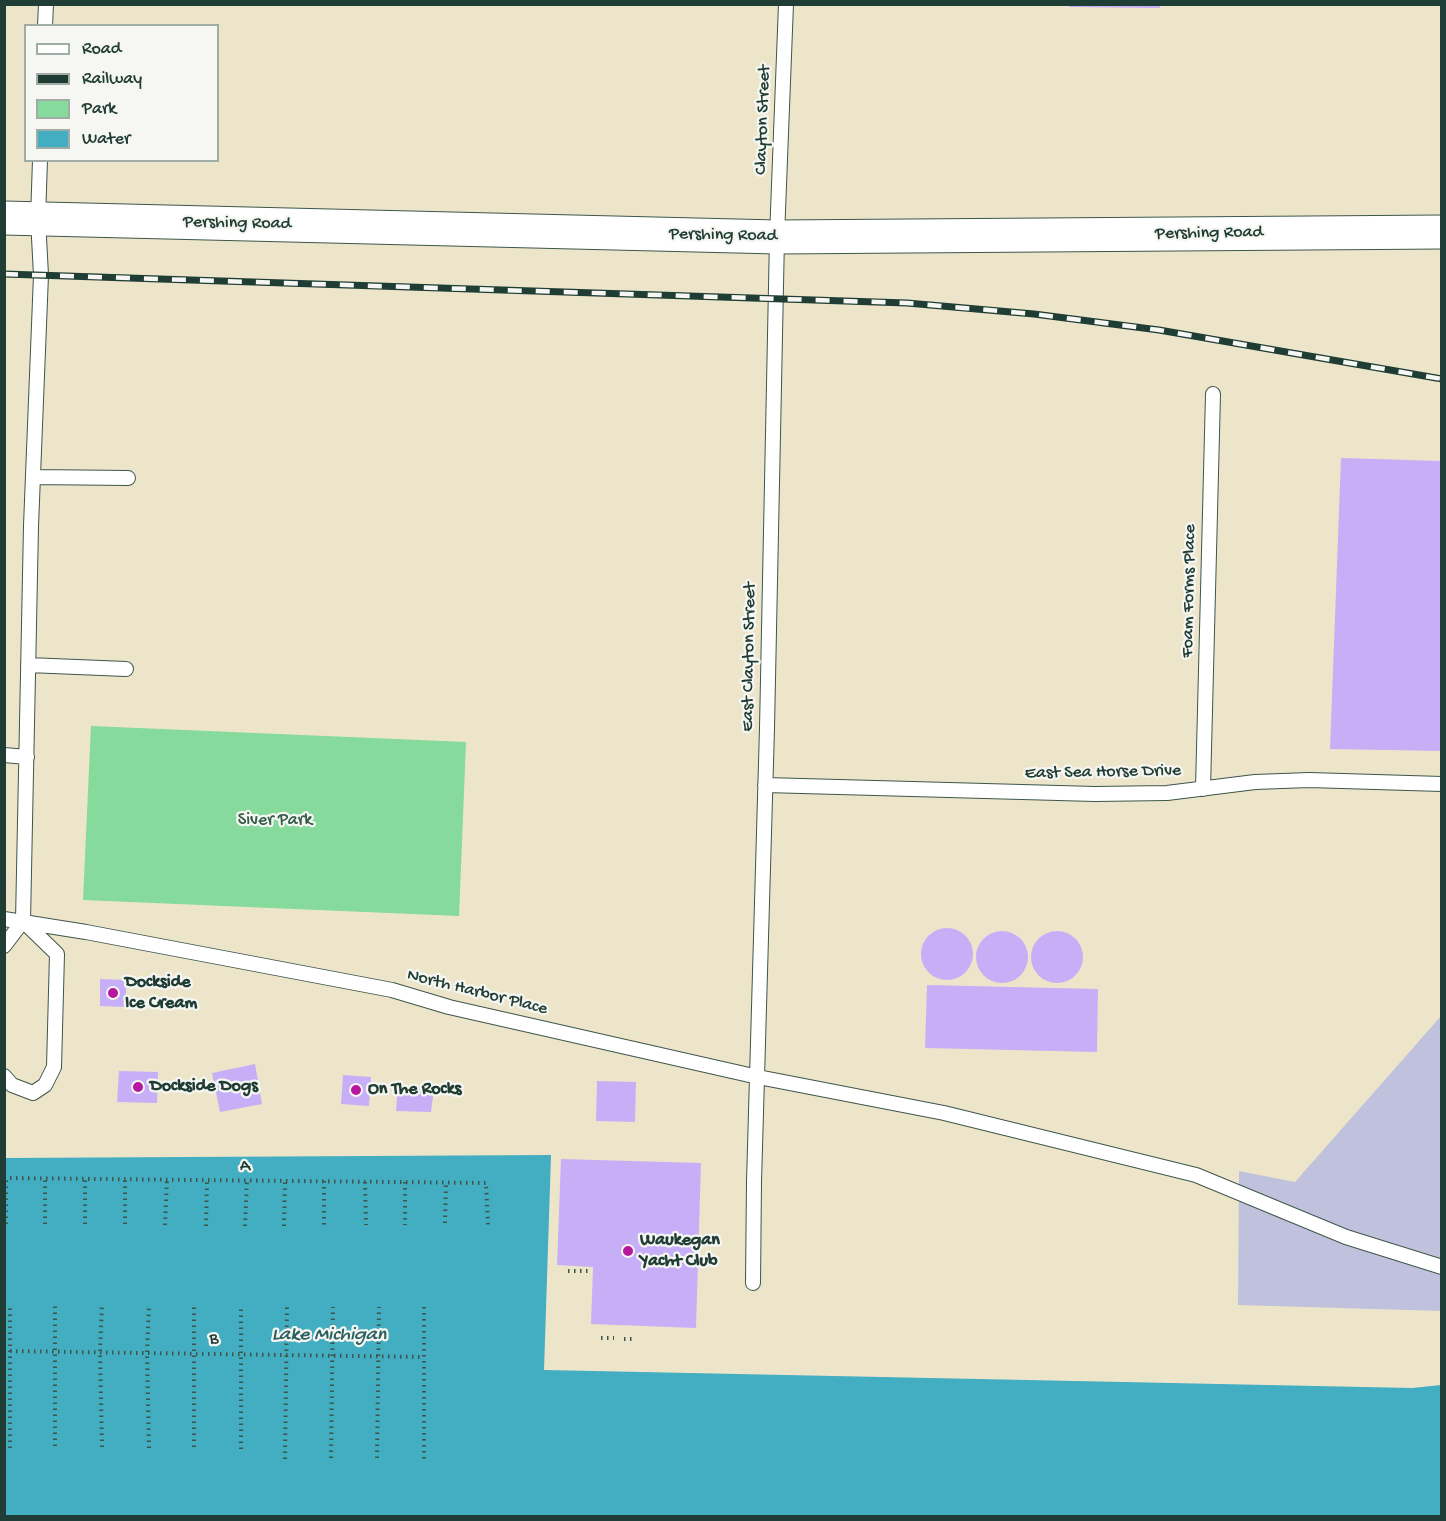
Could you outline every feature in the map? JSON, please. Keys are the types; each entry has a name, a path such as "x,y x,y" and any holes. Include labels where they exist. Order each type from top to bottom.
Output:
{"street":[{"name":"Pershing Road","path":"4,218 777,237 1442,232"}],"lane":[{"path":"45,24 46,4"},
{"name":"Clayton Street","path":"777,237 786,4"},
{"path":"4,946 23,921 33,477 41,275 38,219 40,162"},
{"name":"East Clayton Street","path":"753,1283 777,237"},
{"name":"Foam Forms Place","path":"1203,789 1213,394"},
{"path":"33,477 128,478"},
{"path":"28,665 126,669"},
{"path":"4,755 27,757"},
{"name":"East Sea Horse Drive","path":"765,784 1095,794 1167,793 1255,782 1309,780 1442,784"},
{"name":"North Harbor Place","path":"4,919 392,990 449,1007 758,1077 938,1111 1196,1175 1346,1237 1442,1267"},
{"path":"4,1076 12,1086 33,1093 45,1085 54,1067 57,954 23,921"}],"path":[{"name":"A","path":"5,1178 486,1184 488,1225"},
{"path":"5,1178 6,1224"},
{"path":"45,1179 45,1224"},
{"path":"85,1179 85,1224"},
{"path":"125,1180 125,1224"},
{"path":"165,1225 167,1180"},
{"path":"206,1226 207,1180"},
{"path":"245,1226 247,1181"},
{"path":"284,1226 285,1181"},
{"path":"324,1181 324,1225"},
{"path":"365,1182 366,1226"},
{"path":"405,1182 405,1225"},
{"path":"445,1223 446,1183"},
{"path":"568,1271 588,1271"},
{"path":"55,1304 55,1446"},
{"path":"10,1305 7,1351 10,1448"},
{"path":"102,1305 100,1352 102,1447"},
{"path":"149,1305 147,1353 149,1448"},
{"path":"194,1305 194,1447"},
{"path":"285,1459 287,1305"},
{"path":"240,1449 241,1307"},
{"path":"331,1458 333,1307"},
{"path":"377,1458 379,1307"},
{"path":"424,1307 424,1459"},
{"path":"601,1338 614,1338"},
{"path":"624,1339 634,1339"},
{"name":"B","path":"7,1351 424,1357"}],"shaded area":[{"path":"1441,1016 1441,1311 1238,1305 1239,1171 1295,1182"}],"green space":[{"name":"Siver Park","path":"91,726 466,742 459,916 83,900"}],"water":[{"name":"Lake Michigan","path":"551,1155 544,1370 1412,1388 1441,1385 1441,1516 5,1516 5,1158"}],"building":[{"path":"1070,4 1160,4 1160,8 1070,7"},
{"path":"1341,458 1442,461 1442,751 1330,749"},
{"path":"942,928 952,928 966,935 973,954 966,973 952,980 942,980 932,976 925,969 921,959 921,949 925,939 932,932"},
{"path":"997,931 1007,931 1021,938 1028,957 1021,976 1007,983 997,983 987,979 980,972 976,962 976,952 980,942 987,935"},
{"path":"1052,931 1062,931 1076,938 1083,957 1076,976 1062,983 1052,983 1042,979 1035,972 1031,962 1031,952 1035,942 1042,935"},
{"name":"Dockside Ice Cream","path":"100,979 126,980 126,1007 100,1006"},
{"path":"927,985 1098,989 1097,1052 925,1048"},
{"path":"255,1064 262,1104 220,1112 212,1073"},
{"name":"Dockside Dogs","path":"119,1071 158,1072 157,1103 117,1102"},
{"name":"On The Rocks","path":"343,1075 371,1077 369,1106 341,1104"},
{"path":"597,1081 636,1082 635,1122 596,1121"},
{"path":"398,1086 434,1088 431,1112 396,1111"},
{"name":"Waukegan Yacht Club","path":"561,1159 701,1163 696,1328 591,1324 593,1267 557,1265"}],"railway":[{"path":"4,274 907,303 1034,314 1159,330 1442,379"}],"place":[{"name":"Dockside Ice Cream","path":"113,993"},
{"name":"Dockside Dogs","path":"138,1087"},
{"name":"On The Rocks","path":"356,1090"},
{"name":"Waukegan Yacht Club","path":"628,1251"}]}
